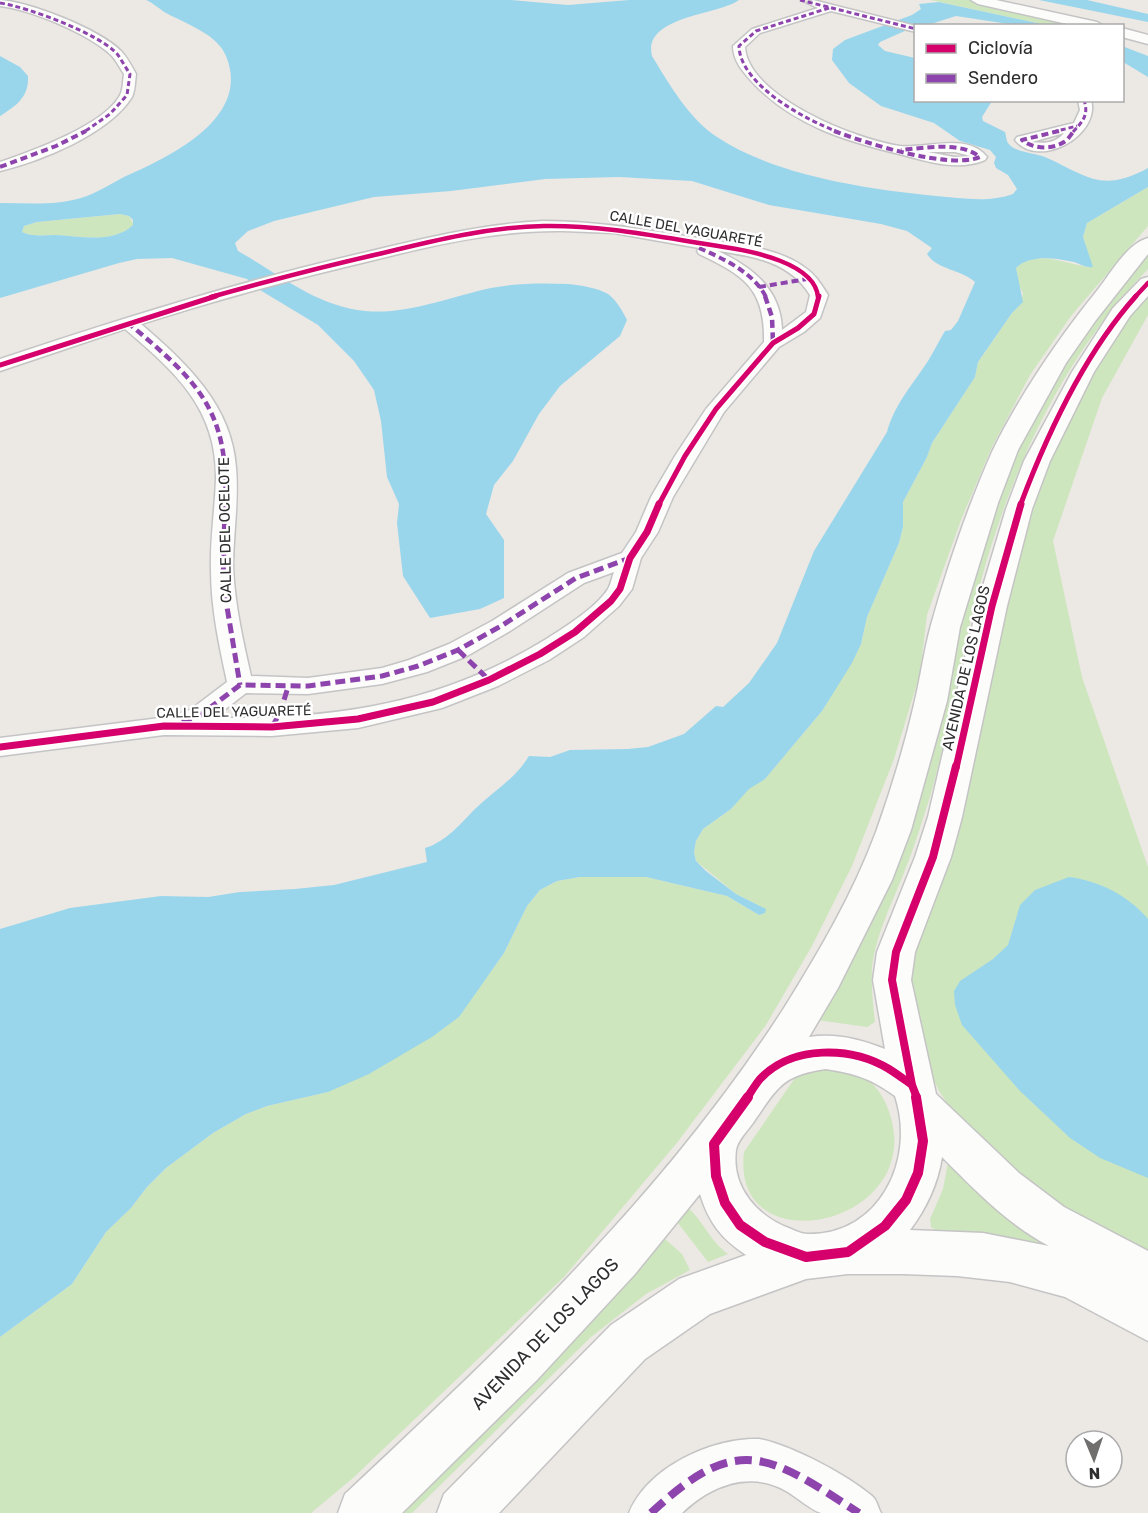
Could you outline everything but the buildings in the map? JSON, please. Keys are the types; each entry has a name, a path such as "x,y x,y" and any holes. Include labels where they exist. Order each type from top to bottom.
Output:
{"street":[{"path":"800,0 914,29"},
{"path":"978,0 1088,24"},
{"path":"1003,0 1112,24"},
{"path":"0,167 62,144 102,120 126,97 132,76 124,59 93,36 6,2"},
{"path":"829,8 756,31 739,46 744,63 770,94 806,120 859,141 901,150"},
{"path":"1124,27 1148,33"},
{"path":"1124,33 1148,40"},
{"path":"1077,126 1085,118 1087,110 1085,102"},
{"name":"CALLE DEL YAGUARETÉ","path":"0,365 127,322 297,272 397,249 513,228 593,227 631,231 764,256 787,264 807,279 819,296 814,314 798,328 773,343 716,409 685,456 647,532 630,558 620,589 575,632 540,654 489,680 433,702 391,712 320,724 272,727 216,717 192,718 164,726 69,736 0,747"},
{"name":"CALLE DEL YAGUARETÉ","path":"681,241 732,265 759,287 770,305 773,343"},
{"name":"AVENIDA DE LOS LAGOS","path":"760,1079 824,977 874,880 894,830 931,700 945,627 985,503 1006,450 1054,363 1088,316 1138,253 1148,244"},
{"path":"759,287 807,279"},
{"name":"AVENIDA DE LOS LAGOS","path":"915,1095 892,980 896,952 933,857 945,817 992,606 1019,509 1037,461 1083,372 1121,313 1148,283"},
{"name":"CALLE DEL OCELOTE","path":"127,322 179,366 197,386 218,428 226,466 222,568 226,612 240,685"},
{"name":"CALLE DEL YAGUARETÉ","path":"240,685 270,684 288,687 348,682 418,666 458,651 576,578 630,558"},
{"path":"458,651 489,680"},
{"path":"216,717 240,685"},
{"path":"272,727 280,713 288,687"},
{"path":"1148,1276 1048,1222 1003,1188 888,1068 859,1057 826,1052 803,1055 780,1063 760,1079 714,1144 716,1176 725,1203 740,1225 765,1242 827,1254 940,1251 996,1256 1063,1273 1148,1317"},
{"path":"463,1513 628,1342 696,1296 827,1254 885,1226 906,1200 918,1173 923,1141 915,1095"},
{"name":"AVENIDA DE LOS LAGOS","path":"364,1513 519,1365 619,1258 714,1144"},
{"path":"651,1513 684,1482 710,1468 738,1461 770,1462 813,1483 859,1513"}],"green space":[{"path":"931,0 970,0 1081,24 1041,24"},
{"path":"1148,187 1148,226 1071,316 1030,375 992,447 961,520 927,615 920,674 894,759 852,866 812,946 766,1025 676,1144 564,1277 353,1478 311,1513 0,1513 0,1337 72,1284 106,1232 131,1208 166,1168 213,1133 246,1114 267,1106 328,1092 473,996 504,953 527,906 540,890 557,881 580,877 646,877 727,896 759,915 760,906 736,894 696,861 694,852 696,841 703,829 731,809 748,789 765,779 822,711 861,644 867,617 899,543 903,527 903,502 932,443 975,377 978,362 1012,313 1021,304 1023,293 1018,284 1016,268 1024,262 1043,258 1092,267 1083,237 1087,223"},
{"path":"120,214 129,216 134,225 126,231 106,237 34,235 22,232 24,226 38,222"},
{"path":"1148,256 1148,269 1093,334 1049,406 1030,444 999,523 978,592 930,797 912,852 877,942 872,968 875,1022 867,1027 817,1020 948,646 1010,457 1058,368 1140,258"},
{"path":"1148,290 1148,315 1102,398 1053,541 1082,677 1148,867 1148,1258 1076,1224 972,1141 939,1091 911,1031 910,967 1022,533 1052,450 1084,381"},
{"path":"818,1068 849,1071 867,1079 874,1085 886,1104 894,1145 884,1178 860,1203 829,1217 796,1220 767,1211 748,1189 744,1152 797,1075"},
{"path":"949,1157 1148,1289 1011,1239 962,1232 939,1232 931,1227 930,1219 943,1189"},
{"path":"686,1206 728,1254 708,1262 671,1214"},
{"path":"656,1231 682,1254 690,1270 646,1294 591,1337 412,1513 378,1513"}],"water":[{"path":"146,0 511,0 568,5 629,0 739,0 670,25 659,32 652,43 652,56 689,111 707,130 766,162 852,185 965,199 985,199 1013,194 1017,189 1008,175 996,168 994,163 996,157 990,150 960,141 934,123 881,106 849,83 832,60 833,49 845,40 912,15 921,9 919,4 939,2 1041,24 1008,24 956,16 934,23 914,24 914,27 880,42 878,45 885,51 914,58 914,102 991,102 982,117 983,121 1005,132 1009,145 1013,148 1045,157 1083,175 1106,181 1132,176 1148,168 1148,187 1087,223 1083,237 1093,267 1044,258 1028,261 1016,268 1023,302 1012,313 978,362 975,377 932,443 903,502 903,527 899,543 867,617 861,644 852,663 822,711 765,779 749,789 731,809 703,829 696,841 694,852 696,861 736,894 766,909 765,913 759,915 727,896 646,877 580,877 557,881 540,890 527,906 504,953 459,1017 432,1037 369,1074 328,1092 267,1106 246,1114 213,1133 166,1168 147,1187 131,1208 106,1232 72,1284 0,1337 0,929 70,908 161,896 208,897 240,892 334,885 427,862 425,848 440,841 453,831 511,778 529,756 550,757 570,750 648,747 684,734 716,706 723,707 749,683 777,643 814,551 887,432 894,413 945,331 951,330 958,321 975,282 931,259 927,254 932,248 907,231 881,224 769,205 692,181 619,177 545,179 451,191 374,197 274,221 248,231 235,243 238,251 298,288 347,308 381,312 413,308 500,286 568,284 594,288 608,294 619,306 627,320 620,336 560,386 539,414 513,461 494,485 486,514 504,540 504,598 480,609 430,618 403,576 397,523 399,504 387,477 381,421 374,390 354,361 318,325 260,290 247,279 172,258 137,259 119,263 0,298 0,203 40,204 81,198 183,146 202,132 217,116 227,98 231,78 226,56 209,36","holes":["120,214 129,216 133,220 133,225 125,231 106,237 34,235 22,232 24,226 37,222"]},
{"path":"1039,0 1087,0 1148,14 1148,22"},
{"path":"1124,47 1148,56 1148,77 1124,63"},
{"path":"0,56 20,67 28,76 28,83 21,100 0,116"},
{"path":"1069,877 1112,890 1140,910 1148,919 1148,1178 1100,1158 1070,1138 1020,1091 962,1025 955,1005 954,991 960,981 993,959 1008,945 1020,905 1035,890"}],"marked path":[{"path":"800,0 914,28"},
{"path":"0,3 30,10 82,31 117,53 130,74 127,95 110,114 85,131 56,146 0,167"},
{"path":"829,8 756,31 739,46 746,67 771,94 788,107 806,118 845,135 887,147 945,160 964,161 980,157 966,149 955,148 901,150"},
{"path":"1077,126 1022,140 1028,145 1043,148 1064,142 1085,118 1087,110 1085,102"},
{"path":"699,248 739,269 763,292 773,322 773,343"},
{"path":"759,287 807,279"},
{"path":"127,322 162,352 193,384 217,422 226,467 222,555 224,597 240,685"},
{"path":"182,722 199,716 240,685 308,686 382,676 418,666 458,650 501,626 576,578 630,558"},
{"path":"458,650 489,680"},
{"path":"272,727 280,713 288,687"},
{"path":"651,1513 695,1476 726,1463 748,1460 770,1462 792,1471 859,1513"}],"cycle path":[{"path":"0,365 139,319 326,266 436,240 522,227 573,226 614,229 752,252 785,262 810,281 819,295 814,314 798,328 773,343 716,409 685,456 662,497 647,532 630,558 620,589 611,601 575,632 540,654 489,680 433,702 358,719 272,727 164,726 0,747"},
{"path":"912,1085 888,1068 859,1057 826,1052 803,1055 780,1063 760,1079 714,1144 716,1176 725,1203 740,1225 765,1242 806,1257 848,1252 885,1226 906,1200 918,1173 923,1141 919,1105 912,1085 892,980 896,952 933,857 945,817 992,606 1019,509 1037,461 1083,372 1121,313 1148,283"}]}
